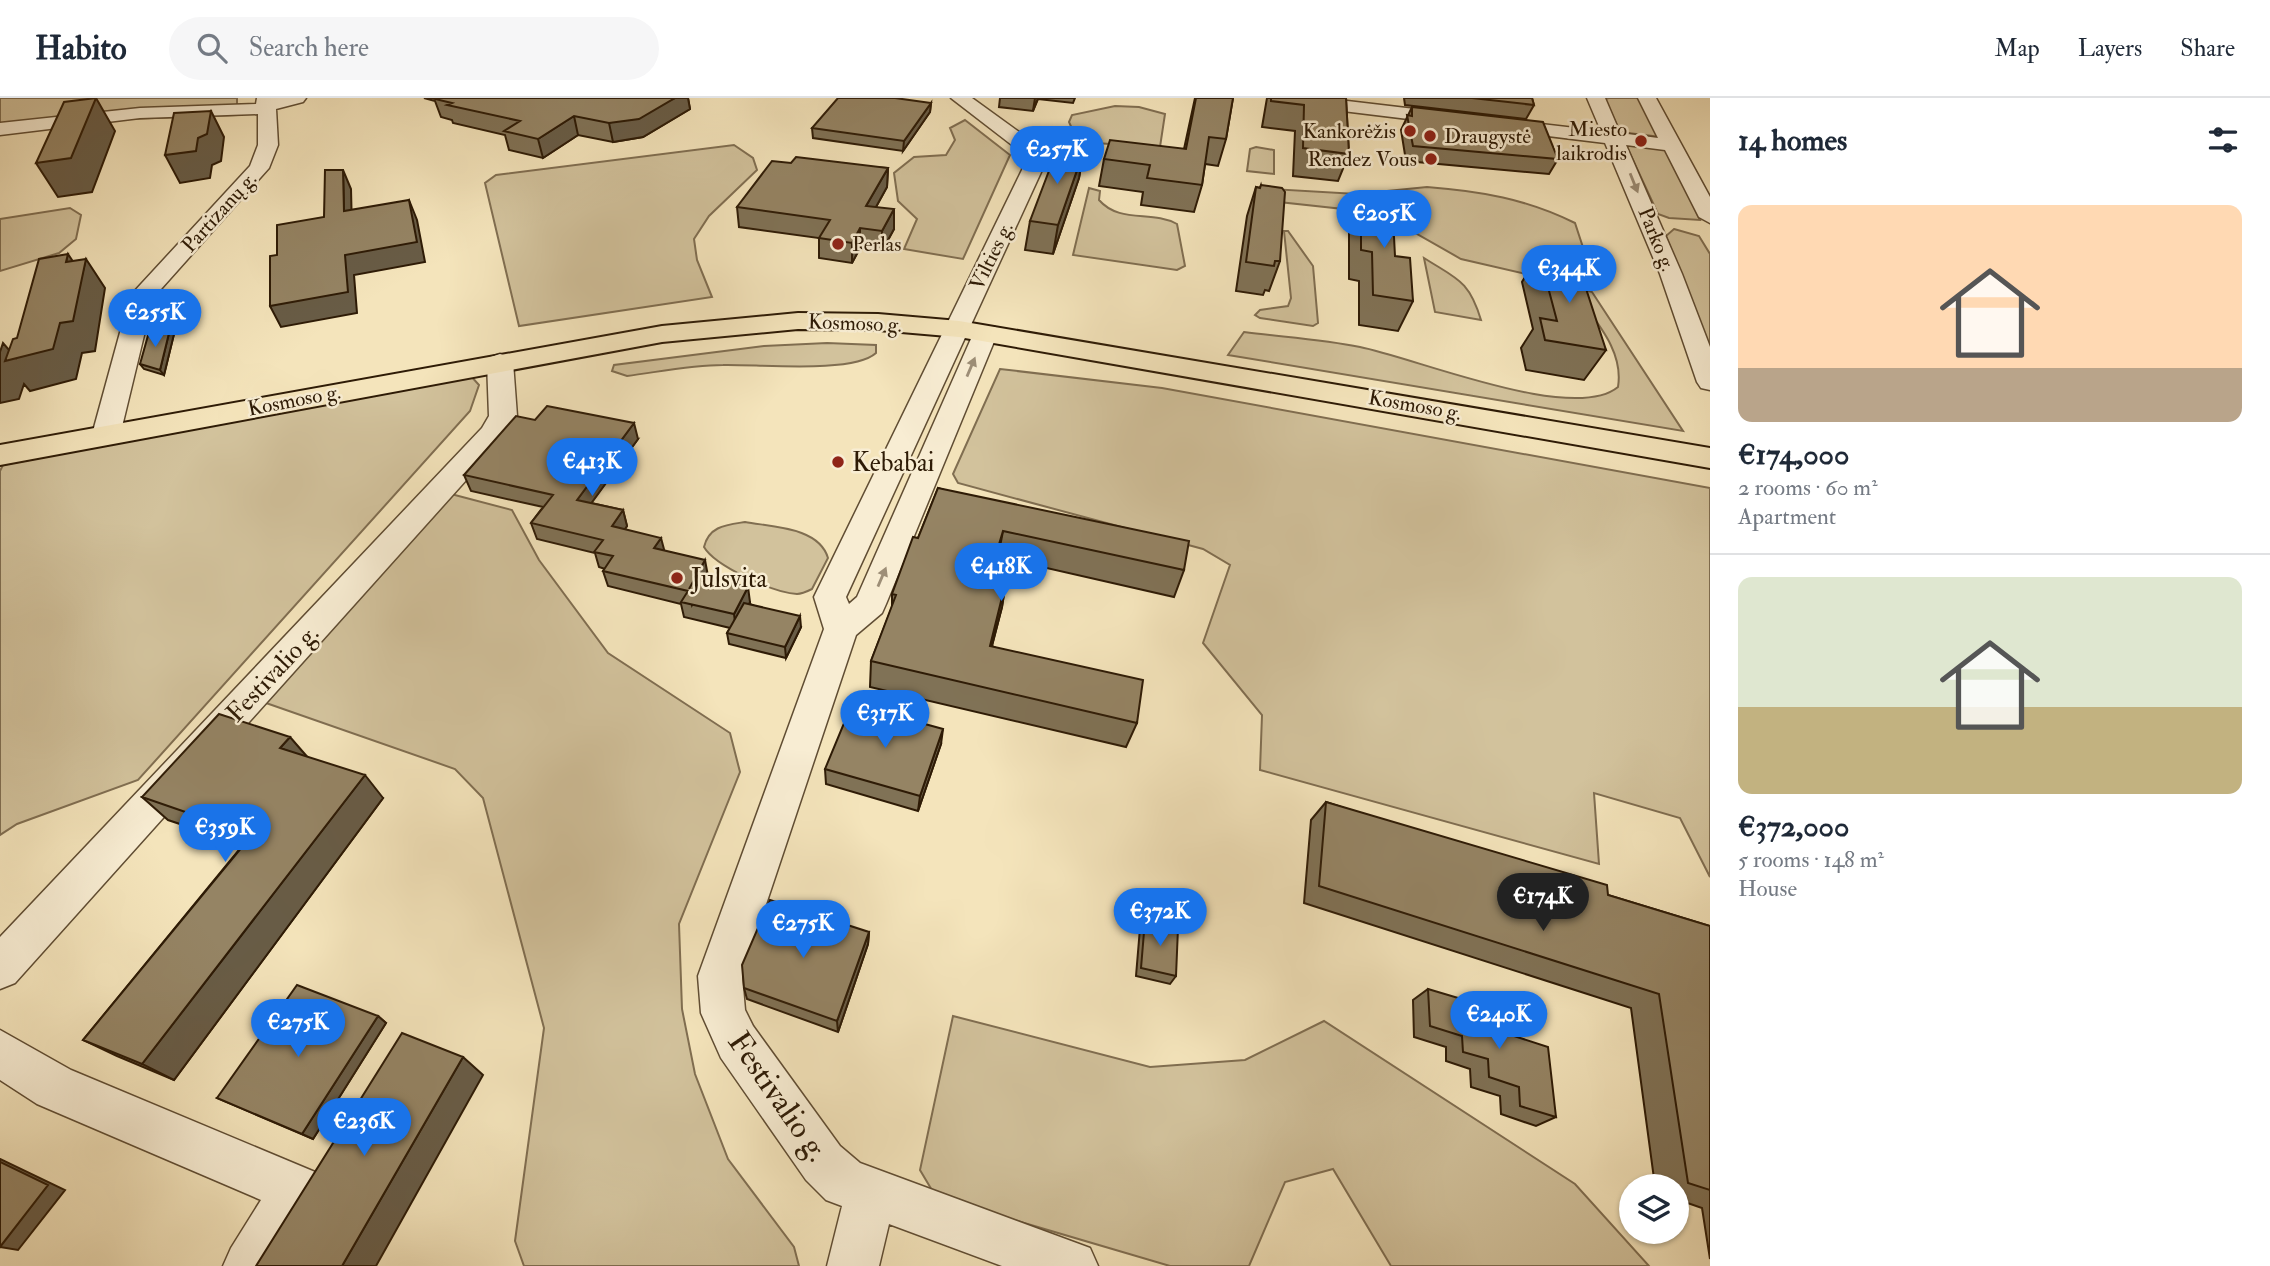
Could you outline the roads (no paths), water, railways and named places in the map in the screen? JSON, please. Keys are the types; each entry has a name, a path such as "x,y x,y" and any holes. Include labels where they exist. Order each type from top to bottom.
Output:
{"main road":[{"name":"Kosmoso g.","path":"0,455 663,334 737,325 832,321 972,330 1710,458"}],"street":[{"path":"0,129 297,98"},
{"name":"Vilties g.","path":"960,98 1021,141 1030,149 1034,161 969,300 972,330"},
{"path":"1277,98 1673,145"},
{"name":"Parko g.","path":"1596,98 1649,220 1710,382"},
{"path":"1647,98 1709,215 1680,224 1649,220"},
{"name":"Partizanų g.","path":"106,435 142,296 259,168 268,145 266,103"},
{"name":"Festivalio g.","path":"972,330 870,604 841,629 720,976 723,1013 737,1042 823,1163 844,1182 1072,1266"},
{"name":"Festivalio g.","path":"0,968 493,433 503,416 500,362"},
{"path":"0,1053 54,1087 297,1190 248,1266"},
{"path":"853,1266 871,1194"}],"place":[{"name":"Kankorėžis","path":"1410,131"},
{"name":"Draugystė","path":"1430,136"},
{"name":"Miesto laikrodis","path":"1641,141"},
{"name":"Rendez Vous","path":"1431,159"},
{"name":"Perlas","path":"838,244"},
{"name":"Kebabai","path":"838,462"},
{"name":"Julsvita","path":"677,578"}]}
